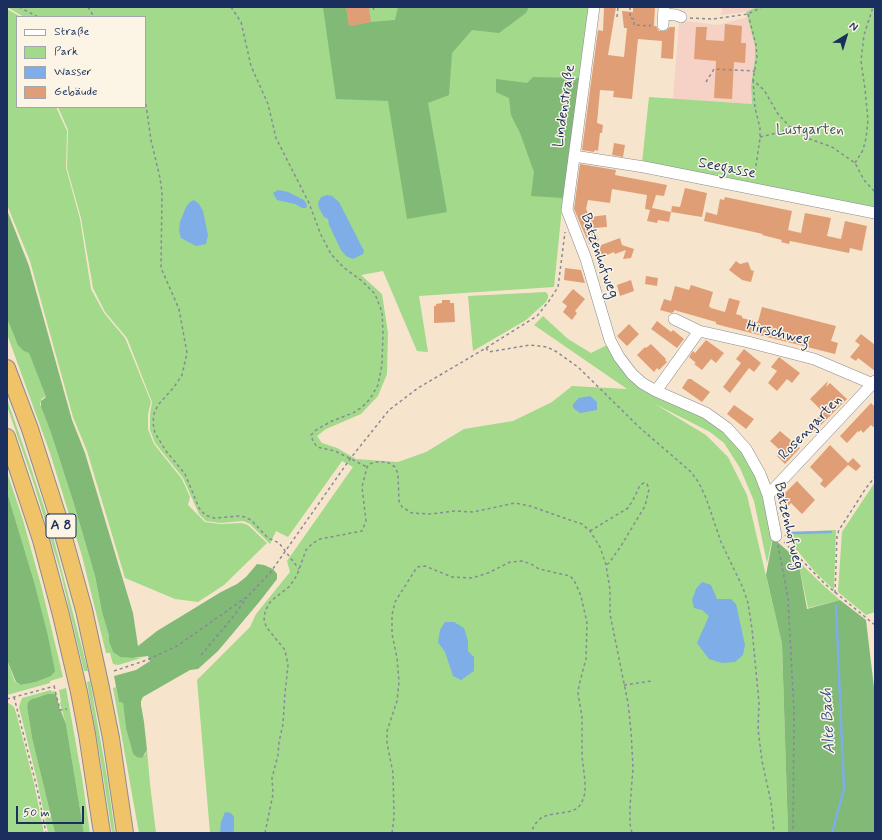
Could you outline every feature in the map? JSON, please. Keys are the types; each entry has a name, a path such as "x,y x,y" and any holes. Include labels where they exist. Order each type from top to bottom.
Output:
{"highway":[{"name":"A 8","path":"7,368 30,429 59,520 84,610 102,688 125,833"},
{"name":"A 8","path":"7,437 39,533 61,615 87,734 102,833"}],"street":[{"name":"Lindenstraße","path":"567,210 594,7"},
{"path":"664,15 676,15 681,17"},
{"name":"Seegasse","path":"574,156 644,168 875,213"},
{"name":"Batzenhofweg","path":"567,210 586,259 610,340 619,357 632,374 642,383 656,391 706,413 727,428 746,449 760,474 768,495 776,536"},
{"name":"Hirschweg","path":"674,319 700,331 814,359 874,383"},
{"path":"656,391 700,331"},
{"name":"Rosengarten","path":"768,495 806,453 874,383"}],"path":[{"path":"19,7 36,16"},
{"path":"88,7 93,16"},
{"path":"231,7 241,22 251,66 268,104 276,138 309,203 321,235 331,254 343,267 362,281 375,294 382,312 382,364 378,385 370,399 353,413 332,421 316,430 311,435 313,441 318,447 335,451 367,467"},
{"path":"373,7 374,11"},
{"path":"617,17 618,7"},
{"path":"630,7 630,18 634,19 634,25 650,26 650,24 664,15"},
{"path":"681,17 713,19 748,14 762,7"},
{"path":"855,163 863,150 866,138 868,120 866,89 861,61 864,35 873,7"},
{"path":"748,14 756,45 757,57 753,80 760,138 752,189"},
{"path":"706,82 714,69 755,72"},
{"path":"753,80 764,90 778,114 790,127 806,138 832,147 855,163 864,180 875,192"},
{"path":"146,105 151,140 162,192 161,268 179,309 187,353 182,375 174,387 158,405 154,414 153,423 155,433 166,451 185,474 200,508 205,515 214,518 240,516 251,520 268,538 279,543 299,569"},
{"path":"760,138 781,132 790,127"},
{"path":"201,655 233,618 248,596 270,573 350,459 389,410 418,388 537,316 550,301 558,287 567,210"},
{"path":"486,348 489,352 530,345 547,346 557,352 578,367 639,427 691,472 699,483 706,498 721,542 743,588 748,603 759,703 758,728 762,761 771,802 774,833"},
{"path":"265,833 272,794 272,778 278,755 283,724 288,665 285,650 265,625 265,611 271,602 290,586 299,569 306,550 313,543 320,539 362,531 366,521 362,486 367,467 369,464 376,462 387,462 395,467 398,474 399,501 402,507 412,513 430,514 473,512 515,503 530,506 582,524 590,531 600,547 606,565 610,590 610,614 624,685 631,731 633,768 630,824 632,833"},
{"path":"834,592 837,536 839,530 866,488 875,477"},
{"path":"590,531 628,508 640,485 644,483 647,484 649,489 645,506 621,546 606,565"},
{"path":"776,536 825,584 875,625"},
{"name":"Batzenhofweg","path":"776,536 788,598 794,712 793,833"},
{"path":"392,833 394,817 393,773 386,743 387,731 398,701 399,682 397,658 392,634 392,614 395,602 416,567 425,566 452,576 472,578 488,573 510,562 522,561 539,569 570,576 574,580 581,596 587,623 586,659 578,693 582,717 582,756 585,793 578,808 572,811 548,815 541,818 536,823 532,833"},
{"path":"114,671 147,660 177,646 248,596"},
{"path":"624,685 652,680"},
{"path":"7,699 54,686 60,710 67,708"},
{"path":"14,697 35,777 46,833"},
{"path":"485,833 490,833"}],"shaded area":[{"path":"705,7 756,7 746,12 721,15 722,8"},
{"path":"747,17 755,46 751,86 752,104 673,99 679,24 687,21 718,25"}],"green space":[{"path":"7,7 589,7 581,78 563,198 554,287 419,296 428,352 417,351 383,271 361,275 382,294 388,333 387,374 378,396 361,414 326,429 317,436 322,443 337,448 356,459 398,462 426,452 464,429 513,421 552,402 572,386 627,389 534,325 543,316 568,339 591,353 609,344 641,387 704,415 734,439 761,484 773,536 767,563 754,501 740,468 724,443 710,432 655,404 706,435 728,457 747,495 782,644 788,833 210,833 197,680 250,627 256,614 290,572 287,561 353,467 342,461 288,537 276,531 270,544 250,524 243,521 220,523 206,521 199,514 183,478 155,443 150,430 152,402 127,338 105,312 93,288 81,218 67,168 68,130 58,108 146,108 146,16 22,16"},
{"path":"323,7 346,7 349,26 395,20 398,7 529,7 526,13 499,33 472,30 452,53 449,95 428,103 447,212 407,219 388,101 336,99"},
{"name":"Lustgarten","path":"756,7 875,7 875,210 642,163 649,97 752,104 751,86 755,46 746,12"},
{"path":"7,9 19,16 16,16 16,108 56,108 67,131 66,168 80,219 91,289 104,313 125,338 151,402 148,414 148,429 154,444 182,479 190,497 188,505 205,522 220,524 242,523 248,525 267,543 224,585 198,602 175,599 125,578 87,451 73,417 30,261 7,205"},
{"path":"533,77 581,78 563,198 531,196 534,172 520,133 511,115 509,98 496,92 496,79 527,83"},
{"path":"7,210 29,266 72,420 85,453 133,613 138,646 157,631 221,592 237,584 246,577 257,564 273,569 277,574 277,579 218,651 198,669 190,670 143,697 141,705 147,750 142,758 133,754 126,729 123,703 119,702 114,676 136,670 150,661 148,656 132,658 120,657 113,652 109,642 109,636 102,612 95,576 73,501 41,407 41,401 46,397 29,353 24,351 18,345 7,319"},
{"path":"546,292 548,298 546,302 526,320 473,351 468,296"},
{"path":"7,319 15,338 29,352 46,397 42,398 40,404 73,501 95,576 102,612 109,636 109,642 113,652 120,657 140,658 148,656 118,665 113,664 110,653 106,653 82,556 50,453 7,334"},
{"path":"7,399 50,525 88,671 84,671 60,570 33,481 7,406"},
{"path":"7,472 23,520 42,589 63,677 50,681 50,683 7,695 7,660 15,682 21,685 36,682 51,676 33,578 7,492"},
{"path":"875,482 875,612 866,615 838,592 842,532"},
{"path":"7,492 33,578 55,671 51,676 36,682 21,685 16,682 7,660"},
{"path":"836,530 834,590 817,574 784,535 791,532"},
{"path":"773,538 798,560 807,609 840,600 866,620 875,696 875,833 788,833 782,644 766,575"},
{"path":"798,561 824,586 840,600 808,608"},
{"path":"90,681 115,833 112,833 87,682"},
{"path":"116,687 119,702 123,703 126,729 133,754 145,755 147,750 156,833 139,833 113,688"},
{"path":"66,688 90,833 84,833 66,724 60,703 59,690"},
{"path":"51,690 52,692 55,691 56,694 37,697 28,702 27,707 32,738 55,833 48,833 19,707 22,698"},
{"path":"48,694 56,694 60,710 66,724 84,833 55,833 32,738 27,707 28,702 32,699"},
{"path":"7,702 14,707 17,716 34,783 44,833 7,833"}],"water":[{"path":"278,190 288,192 304,200 307,205 306,208 277,200 273,193"},
{"path":"327,195 332,196 339,202 364,251 363,254 353,259 346,256 341,250 329,225 328,219 324,217 319,208 318,203 321,197"},
{"path":"194,200 199,204 203,211 208,235 206,244 196,246 181,238 179,231 180,222 186,207"},
{"path":"590,396 597,402 597,410 580,413 573,408 573,404 579,398"},
{"path":"702,582 711,585 717,599 731,599 736,604 745,645 743,655 735,662 722,663 709,659 697,643 709,616 702,610 694,608 692,600 696,589"},
{"path":"445,622 454,622 464,628 468,641 468,651 474,657 474,671 461,680 453,676 445,652 438,642 440,630"},
{"path":"225,812 231,813 234,817 233,833 220,833 221,822"}],"building":[{"path":"346,7 369,7 371,22 349,26"},
{"path":"604,7 616,7 608,55 624,57 627,28 624,28 622,11 633,12 633,7 655,7 654,26 656,26 659,31 666,31 670,27 675,27 673,59 661,58 662,41 638,39 632,99 613,97 614,91 600,90 597,123 603,125 602,133 600,133 598,151 595,150 594,152 582,150 598,30 603,31"},
{"path":"725,24 742,26 741,43 746,43 745,63 734,62 732,99 714,98 716,61 694,59 696,27 707,27 706,40 724,41"},
{"path":"614,143 625,145 623,157 612,155"},
{"path":"580,164 616,170 615,175 667,185 664,196 656,195 652,208 671,212 669,222 658,220 657,223 647,221 650,210 645,209 647,195 612,189 610,203 588,200 586,209 590,217 606,215 607,227 594,228 599,240 589,244 574,209"},
{"path":"685,188 707,193 702,217 671,212 672,206 680,207"},
{"path":"725,197 792,211 788,230 801,233 805,213 831,218 827,236 841,239 845,221 867,226 862,251 850,248 849,253 790,241 789,244 781,242 782,240 762,235 763,234 704,221 706,212 717,215 720,199 724,200"},
{"path":"620,238 622,245 634,249 631,258 623,259 626,250 615,254 614,252 602,257 601,252 593,248"},
{"path":"736,261 740,264 748,262 751,270 754,271 751,282 742,280 729,270"},
{"path":"565,268 581,270 585,283 564,280"},
{"path":"646,276 658,278 657,286 645,284"},
{"path":"631,280 634,291 620,296 617,285"},
{"path":"691,285 713,292 709,306 711,308 725,312 729,298 740,301 736,314 742,316 742,318 758,322 762,307 836,326 831,341 838,343 835,354 716,324 716,322 674,310 674,312 671,313 660,310 664,299 671,301 675,286 689,290"},
{"path":"573,289 585,299 575,311 577,313 572,320 563,312 567,306 562,302"},
{"path":"442,300 450,300 450,303 454,303 455,322 434,323 434,306 442,303"},
{"path":"657,321 671,332 673,330 684,339 677,348 651,329"},
{"path":"629,324 639,334 627,346 617,336"},
{"path":"861,334 875,345 875,371 858,358 856,361 850,357 860,345 855,341"},
{"path":"706,340 724,353 716,363 711,359 702,370 694,364 696,363 689,357 693,351 695,353"},
{"path":"651,344 666,359 665,360 667,362 659,370 657,368 654,372 637,355 645,347 646,348"},
{"path":"744,349 761,363 754,372 749,368 730,393 723,387 741,363 736,359"},
{"path":"779,357 800,373 792,383 787,379 777,391 768,383 777,371 771,367"},
{"path":"688,379 691,379 710,392 702,402 682,388"},
{"path":"828,381 826,387 830,383 847,399 813,433 808,428 822,413 810,399"},
{"path":"871,403 875,407 875,428 871,425 863,433 861,430 859,432 858,431 847,443 840,436"},
{"path":"734,405 754,419 746,429 727,414"},
{"path":"780,431 800,448 785,464 777,456 781,451 770,441"},
{"path":"830,445 848,463 853,458 861,466 856,471 848,465 825,488 820,484 823,480 810,467"},
{"path":"797,481 815,500 802,514 791,503 787,507 779,499"}],"waterway":[{"path":"792,533 831,532"},
{"name":"Alte Bach","path":"832,833 844,789 836,606"}]}
